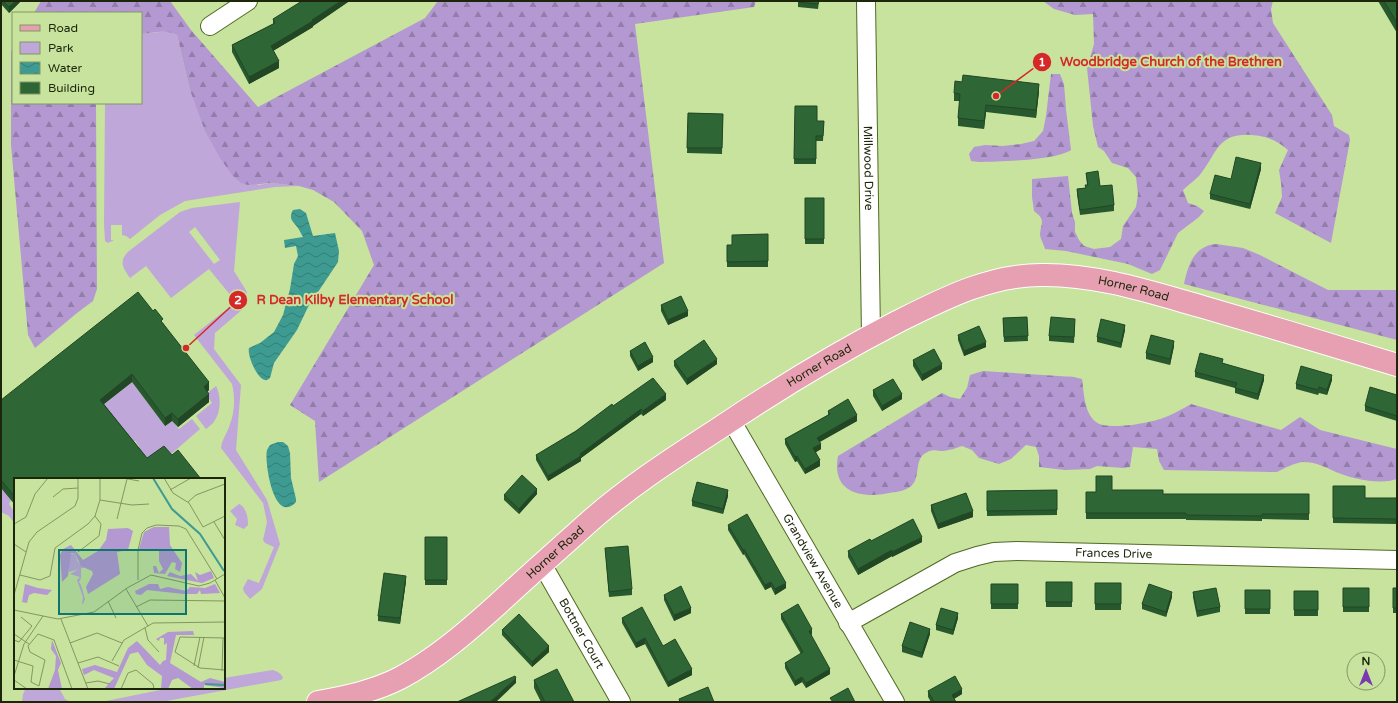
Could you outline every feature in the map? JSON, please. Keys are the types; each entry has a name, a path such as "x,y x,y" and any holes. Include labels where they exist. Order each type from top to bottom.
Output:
{"main road":[{"name":"Horner Road","path":"318,702 361,693 398,679 416,669 469,630 600,511 650,474 810,370 871,335 948,297 988,282 1025,275 1072,276 1108,282 1158,294 1397,365"}],"street":[{"path":"210,26 248,1"},
{"name":"Millwood Drive","path":"866,1 871,335"},
{"name":"Grandview Avenue","path":"731,420 894,702"},
{"name":"Frances Drive","path":"848,623 955,564 976,556 994,552 1017,551 1397,560"},
{"name":"Bottner Court","path":"542,564 621,702"}],"green space":[{"path":"41,1 170,1 191,30 258,107 425,18 438,1 756,1 754,7 635,24 664,263 319,482 315,421 290,405 374,265 362,231 334,202 313,190 299,186 271,183 248,185 241,183 232,175 220,158 205,131 190,90 177,35 169,32 142,34 142,12 35,12"},
{"path":"1043,1 1273,1 1271,9 1273,23 1332,115 1334,126 1349,135 1350,140 1331,243 1275,213 1282,197 1279,170 1288,150 1271,139 1262,136 1239,135 1224,142 1214,153 1199,176 1183,190 1188,203 1197,206 1204,211 1199,217 1178,233 1160,270 1152,274 1128,264 1066,251 1045,249 1040,236 1042,221 1038,214 1034,211 1032,179 1068,176 1072,213 1075,222 1075,232 1084,246 1094,249 1110,247 1121,239 1123,226 1136,207 1138,194 1136,177 1128,168 1112,163 1104,151 1098,147 1093,126 1087,68 1094,44 1093,14 1075,15 1054,9"},
{"path":"173,32 177,35 190,90 258,185 271,183 299,186 275,187 185,201 160,215 130,239 122,235 122,225 111,225 111,240 114,240 108,243 105,241 105,104 142,104 142,34"},
{"path":"12,50 12,104 96,104 97,289 93,301 35,348 28,335 11,145"},
{"path":"1051,74 1060,74 1064,84 1071,150 1063,154 1027,160 971,161 969,154 974,147 985,145 1003,146 1034,141 1043,131"},
{"path":"240,202 234,271 247,292 244,308 215,333 214,349 241,385 236,450 267,500 280,544 262,589 250,599 244,592 243,588 248,579 259,583 274,547 265,543 263,540 267,522 263,503 221,448 234,409 232,384 194,335 236,302 209,269 171,298 146,266 130,278 125,271 123,264 124,258 129,251 180,212 192,208","holes":["195,227 220,260 214,264 189,232"]},
{"path":"1216,244 1243,248 1260,255 1328,290 1397,290 1397,340 1184,284 1190,264 1197,253 1202,248"},
{"path":"983,371 1074,377 1082,379 1085,402 1089,413 1096,422 1102,425 1119,426 1157,420 1191,404 1281,430 1300,417 1320,430 1397,449 1397,479 1390,481 1374,481 1358,479 1308,462 1293,465 1277,472 1164,470 1159,461 1157,449 1133,447 1130,467 1123,468 1097,466 1090,469 1065,470 1039,467 1039,456 1036,447 1026,445 1011,459 999,464 979,458 972,450 962,446 951,450 930,451 921,457 913,484 910,487 900,491 878,495 868,495 850,490 844,485 839,478 837,468 838,456 942,393 950,397 960,399 967,388 970,375"},
{"path":"132,382 165,426 172,421 179,429 192,419 200,429 170,455 150,461 139,451 139,446 135,441 130,440 50,446"},
{"path":"216,386 218,389 219,398 217,417 206,429 196,416 212,403 206,394"},
{"path":"14,479 9,504 14,512 14,523 9,516 1,512 1,485"},
{"path":"239,504 245,509 247,517 248,525 244,529 235,525 237,519 230,511"},
{"path":"273,670 278,672 283,678 281,680 161,702 101,702 165,689 225,689 225,678"},
{"path":"26,689 60,689 65,699 70,702 22,702"}],"water":[{"path":"300,209 306,213 313,236 335,233 339,251 338,262 308,307 297,330 274,363 270,378 266,380 259,376 253,366 249,348 260,343 274,332 283,315 290,289 294,264 298,256 296,246 285,248 284,240 303,237 291,218 293,210"},
{"path":"283,442 288,446 290,453 291,478 296,502 288,507 282,506 276,499 272,490 267,467 267,450 270,445"}],"building":[{"path":"3,1 16,1 9,7"},
{"path":"302,1 341,1 312,20 313,21 271,46 279,61 249,77 232,45 275,23 273,19"},
{"path":"798,1 819,1 818,4"},
{"path":"1384,1 1397,1 1397,23"},
{"path":"963,75 1039,84 1036,110 986,105 984,121 958,118 960,94 954,93 955,81 962,82"},
{"path":"795,106 817,106 817,121 824,121 823,136 816,136 816,159 794,159"},
{"path":"688,113 723,114 722,148 687,148"},
{"path":"1236,157 1261,163 1250,204 1210,194 1215,175 1231,179"},
{"path":"1098,171 1100,186 1112,185 1114,205 1080,210 1077,189 1086,188 1085,185 1088,185 1086,173"},
{"path":"805,198 824,198 824,239 805,239"},
{"path":"768,234 768,261 727,262 727,245 732,245 732,235"},
{"path":"138,292 153,311 155,309 163,319 161,321 209,382 204,387 209,394 178,419 172,413 165,418 132,374 100,400 147,458 164,446 172,455 178,450 200,478 14,478 14,496 1,480 1,400"},
{"path":"681,296 688,311 668,320 661,305"},
{"path":"1027,317 1028,336 1004,337 1003,318"},
{"path":"1051,317 1075,319 1074,337 1049,336"},
{"path":"1101,319 1125,325 1121,343 1097,337"},
{"path":"979,326 986,342 964,351 958,335"},
{"path":"1151,335 1174,341 1170,359 1146,353"},
{"path":"704,340 717,359 687,379 674,361"},
{"path":"645,342 653,357 638,366 630,351"},
{"path":"934,349 942,364 922,375 913,360"},
{"path":"1200,353 1223,359 1222,363 1264,375 1258,394 1235,388 1237,383 1195,372"},
{"path":"1301,366 1332,375 1327,390 1319,387 1318,390 1296,384"},
{"path":"653,378 666,394 643,411 641,409 580,454 581,456 548,476 536,455 576,431 612,404 613,406"},
{"path":"893,379 902,394 882,406 873,390"},
{"path":"1370,387 1397,395 1397,416 1365,406"},
{"path":"848,399 857,415 817,438 821,444 813,448 820,460 805,469 797,456 795,457 785,439 830,414 828,411"},
{"path":"522,475 537,489 519,509 504,495"},
{"path":"1096,476 1112,476 1112,490 1163,490 1163,494 1309,494 1309,514 1262,514 1262,516 1186,515 1186,513 1086,513 1086,492 1096,492"},
{"path":"697,482 728,490 723,509 692,501"},
{"path":"1333,486 1365,486 1365,498 1397,498 1397,519 1333,518"},
{"path":"1057,490 1057,510 987,511 987,491"},
{"path":"966,493 973,511 938,524 931,505"},
{"path":"747,514 786,583 775,589 771,582 765,585 728,525"},
{"path":"913,519 922,537 892,552 892,550 858,569 848,551"},
{"path":"425,537 447,537 447,580 425,580"},
{"path":"628,546 632,589 609,592 605,548"},
{"path":"384,573 406,576 400,618 378,616"},
{"path":"1046,582 1072,582 1072,602 1046,602"},
{"path":"1095,583 1121,583 1121,604 1095,604"},
{"path":"991,584 1018,584 1018,604 991,604"},
{"path":"1149,584 1172,592 1166,612 1142,604"},
{"path":"681,586 691,608 674,615 664,595"},
{"path":"1216,588 1220,607 1197,611 1193,592"},
{"path":"1343,588 1369,588 1369,607 1343,607"},
{"path":"1393,588 1397,588 1397,608 1393,608"},
{"path":"1245,590 1270,590 1270,609 1245,609"},
{"path":"1294,591 1318,591 1318,610 1294,610"},
{"path":"798,604 812,629 809,631 830,669 806,683 802,677 795,681 785,663 803,652 781,614"},
{"path":"642,607 663,646 675,639 692,669 668,682 645,638 636,643 622,618"},
{"path":"941,608 958,613 953,630 936,625"},
{"path":"519,614 549,646 532,662 502,630"},
{"path":"910,622 930,629 922,653 902,646"},
{"path":"557,669 574,702 545,702 534,680"},
{"path":"515,676 516,678 490,702 457,702"},
{"path":"955,676 962,689 952,695 956,702 934,702 928,691"},
{"path":"708,687 714,702 680,702 679,699"},
{"path":"848,688 855,702 833,702 830,698"}],"place":[{"name":"Woodbridge Church of the Brethren","path":"996,96"},
{"name":"R Dean Kilby Elementary School","path":"186,348"}]}
